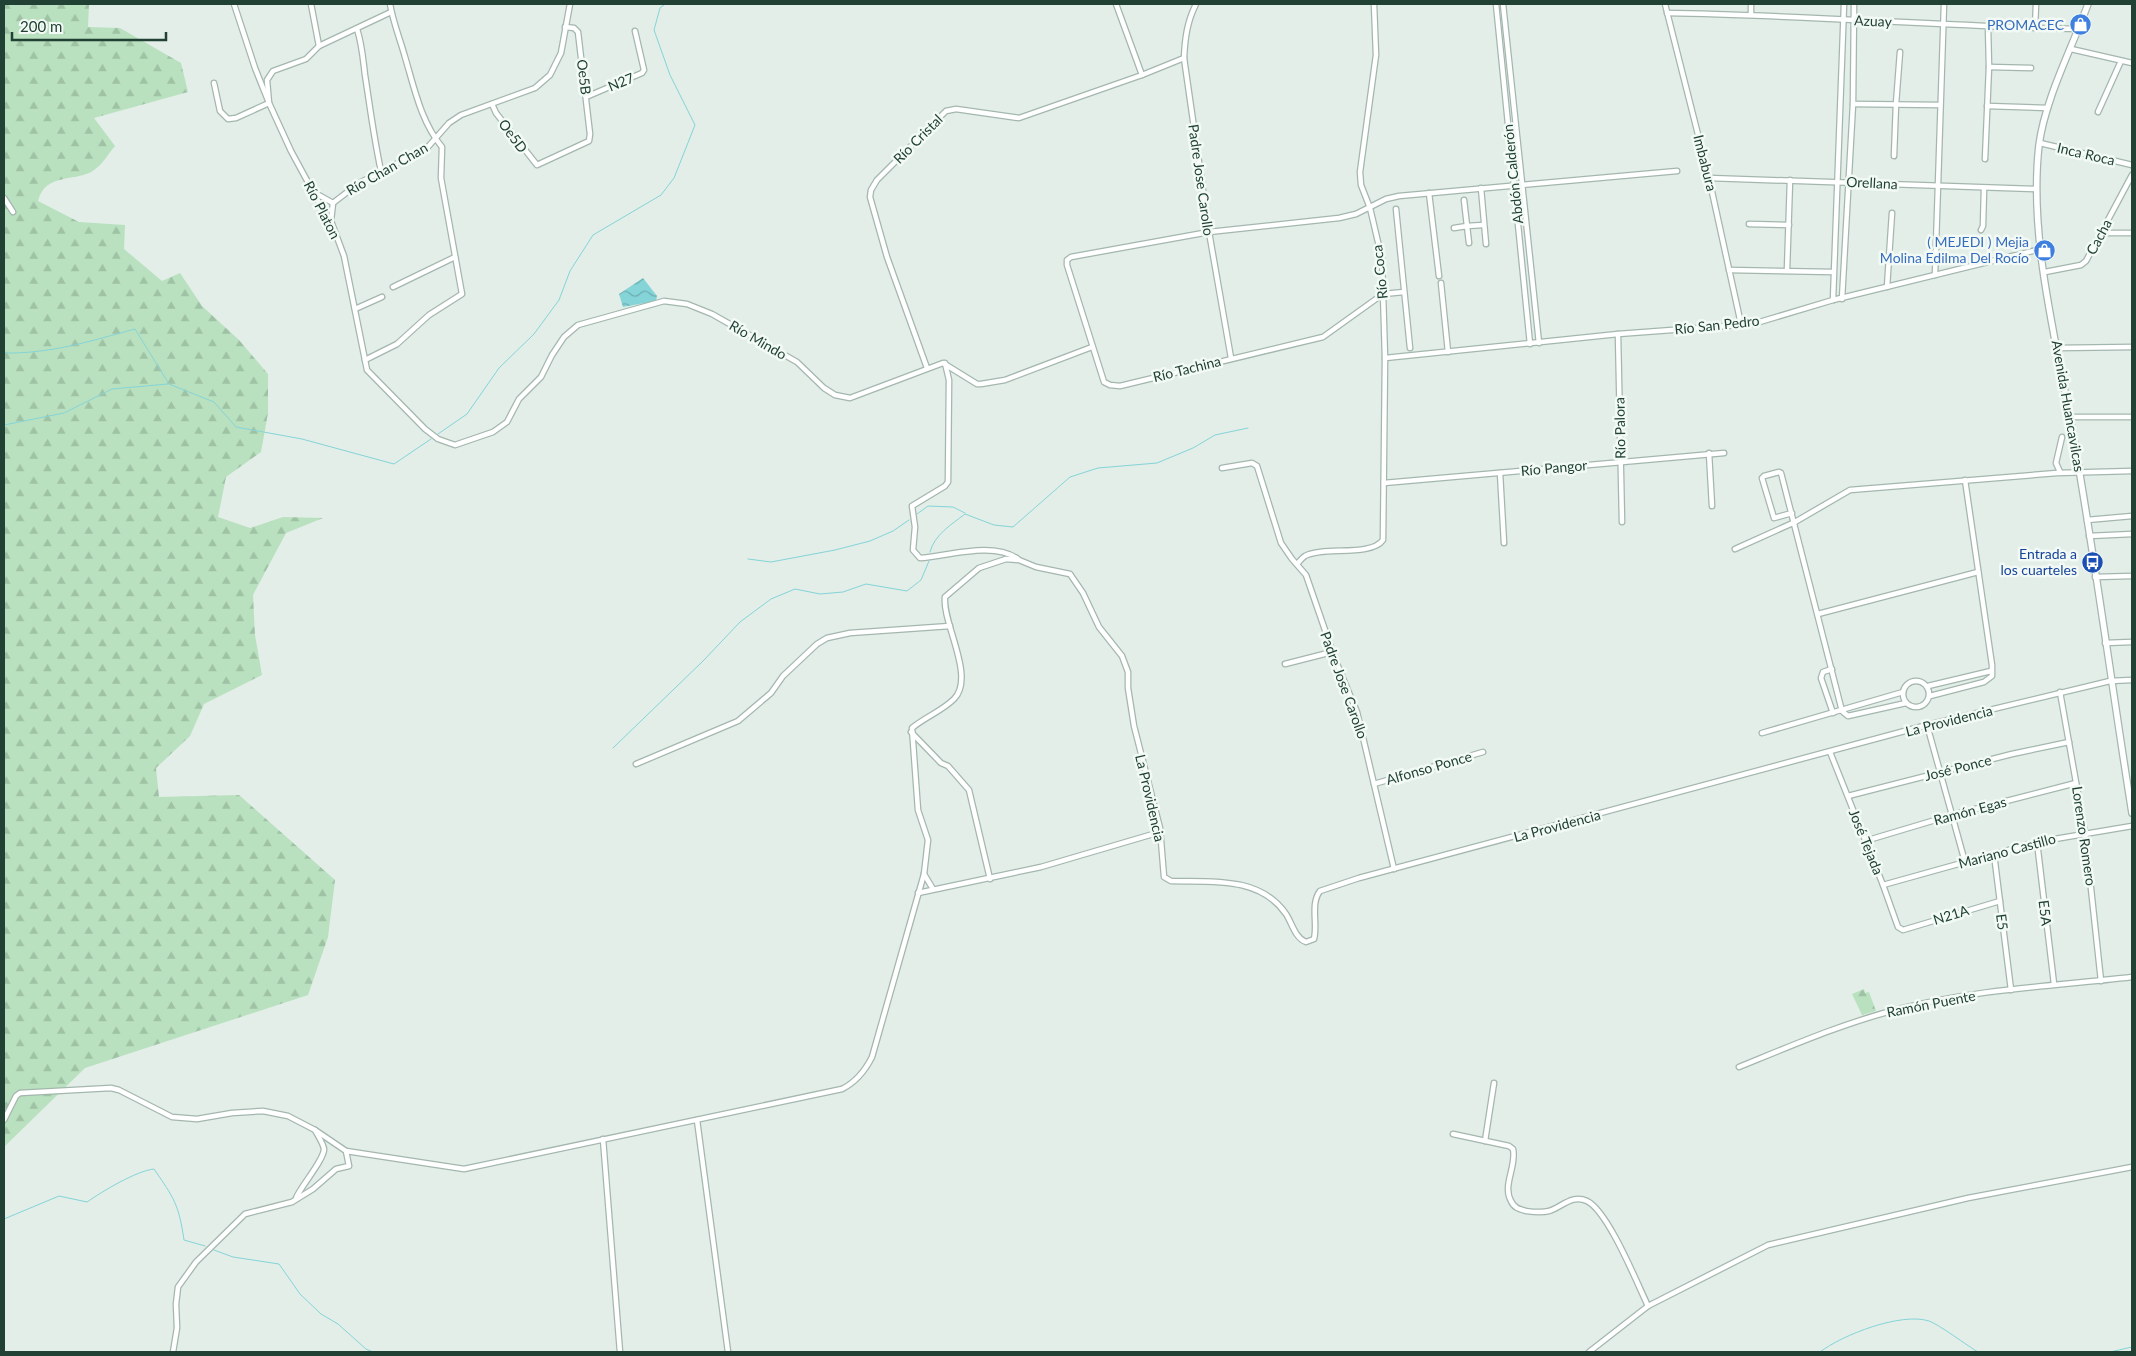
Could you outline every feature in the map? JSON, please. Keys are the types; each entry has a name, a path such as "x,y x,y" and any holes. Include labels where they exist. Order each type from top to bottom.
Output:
{"street":[{"name":"Río Platon","path":"234,4 255,68 269,103 314,192 331,221 344,256 367,370 425,429 438,439 455,444"},
{"path":"312,4 319,46"},
{"path":"365,360 396,344 429,315 462,294 441,178 442,146 425,119 411,81 390,4"},
{"name":"Río Chan Chan","path":"314,192 333,204 358,183 416,155 436,139 449,123 461,115 535,88 550,75 562,52 564,27 570,4"},
{"path":"1116,4 1142,75"},
{"name":"Padre Jose Carollo","path":"1196,4 1189,18 1185,33 1184,58 1209,232 1231,358"},
{"name":"Río Coca","path":"1297,564 1309,555 1370,547 1382,542 1384,358 1382,259 1370,208 1361,185 1360,172 1376,55 1374,4"},
{"name":"Abdón Calderón","path":"1496,4 1530,344"},
{"name":"Abdón Calderón","path":"1503,4 1539,343"},
{"name":"Imbabura","path":"1665,4 1709,178 1741,324"},
{"path":"1751,4 1751,14"},
{"path":"1833,300 1844,4"},
{"path":"1842,299 1853,104 1854,4"},
{"path":"1935,275 1944,4"},
{"path":"2035,28 2036,4"},
{"name":"Avenida Huancavilcas","path":"2088,4 2048,108 2040,143 2036,189 2041,249 2080,471 2110,681 2132,813"},
{"path":"214,83 220,111 228,119 236,118 269,103 266,80 269,74 306,58 319,46 391,12"},
{"name":"Azuay","path":"1667,13 1751,14 1844,20 2078,28"},
{"path":"1985,159 1989,67 1988,26"},
{"name":"Oe5B","path":"564,27 574,28 578,32 590,138"},
{"path":"357,28 373,118 374,142 381,171"},
{"name":"N27","path":"586,96 642,73 644,70 635,31"},
{"path":"2071,49 2132,63"},
{"path":"1894,156 1900,52"},
{"name":"Río Cristal","path":"927,368 887,257 870,197 874,185 946,111 956,109 1019,118 1142,75 1184,58"},
{"path":"2098,112 2121,61"},
{"path":"1989,67 2031,68"},
{"name":"Oe5D","path":"492,104 496,113 537,166 589,141 590,138"},
{"path":"1853,104 1940,105"},
{"path":"1987,106 2048,108"},
{"name":"Inca Roca","path":"2040,143 2132,165"},
{"path":"1209,232 1339,218 1370,208 1386,199 1429,193 1678,171"},
{"name":"Cacha","path":"2045,272 2081,265 2086,261 2132,175"},
{"name":"Orellana","path":"1709,178 2036,189"},
{"path":"1787,270 1790,180"},
{"path":"1481,188 1486,244"},
{"path":"1981,230 1983,226 1984,188"},
{"path":"1429,193 1438,276"},
{"path":"4,198 13,212"},
{"path":"1464,200 1469,243"},
{"path":"331,221 333,204"},
{"path":"1396,209 1410,348"},
{"path":"1888,287 1892,214"},
{"path":"1749,224 1789,225"},
{"path":"1454,228 1483,225"},
{"name":"Río Tachina","path":"1209,232 1071,257 1067,260 1104,382 1120,386 1323,337 1383,294"},
{"path":"2102,233 2132,233"},
{"name":"Río San Pedro","path":"1384,358 1618,334 1753,324 1833,300 2041,249"},
{"path":"393,287 455,256"},
{"path":"1729,270 1833,272"},
{"path":"1441,283 1448,352"},
{"path":"1383,294 1404,292"},
{"path":"355,310 382,297"},
{"name":"Río Mindo","path":"455,444 493,432 507,422 519,399 541,377 552,355 572,329 578,325 664,301 687,304 712,314 796,362 824,388 842,397 850,398 927,368 945,364"},
{"name":"Río Palora","path":"1618,334 1622,522"},
{"path":"945,364 977,384 981,384 1005,380 1092,347"},
{"path":"2057,348 2132,347"},
{"path":"945,364 949,380 948,482 945,486 912,506 915,527 913,550 920,558 967,551 1006,552 1019,560"},
{"path":"2070,417 2132,417"},
{"path":"2060,472 2056,463 2062,437"},
{"path":"1709,453 1712,506"},
{"name":"Río Pangor","path":"1384,483 1724,453"},
{"name":"Padre Jose Carollo","path":"1222,468 1252,463 1257,466 1282,543 1306,575 1332,652 1359,719 1394,869"},
{"path":"1736,549 1794,522 1850,490 2060,472 2132,471"},
{"path":"1792,513 1774,518 1762,478 1764,476 1780,472 1792,513 1842,711 1848,716 1906,702 1915,707 1920,707 1930,696 1984,682 1992,676 1965,480"},
{"path":"1500,473 1504,542"},
{"path":"2087,520 2132,516"},
{"path":"2089,536 2132,534"},
{"name":"La Providencia","path":"911,732 914,726 951,702 960,689 960,670 945,600 952,589 979,568 1006,559 1019,560 1036,567 1070,574 1083,593 1098,627 1122,656 1128,672 1128,688 1134,726 1160,832 1162,873 1166,880 1246,884 1262,891 1274,900 1286,914 1299,936 1306,942 1314,938 1317,928 1315,902 1320,891 1359,878 2060,692 2110,681 2132,680"},
{"path":"1818,614 1978,572"},
{"path":"2095,577 2132,576"},
{"path":"636,764 738,721 771,693 783,676 827,638 850,633 950,626"},
{"path":"2105,643 2132,642"},
{"path":"1285,664 1332,652"},
{"path":"1832,669 1823,672 1821,675 1833,713"},
{"path":"1928,686 1991,671"},
{"path":"1906,702 1903,692 1904,687 1913,680 1924,682 1928,686 1930,696"},
{"path":"1762,733 1903,692"},
{"name":"Lorenzo Romero","path":"2060,692 2085,833 2101,980"},
{"path":"1928,726 1965,862"},
{"path":"911,732 941,763 948,766 969,790 990,879"},
{"path":"4,1120 16,1096 20,1093 111,1088 119,1090 172,1117 197,1119 232,1113 263,1111 288,1116 315,1130 346,1151 464,1169 842,1089 852,1084 863,1072 872,1056 924,874 928,840 918,810 911,732"},
{"name":"José Ponce","path":"1848,796 2069,742"},
{"name":"Alfonso Ponce","path":"1374,784 1483,752"},
{"name":"José Tejada","path":"1830,752 1898,927 1903,930"},
{"name":"Ramón Egas","path":"1865,841 1952,815 2076,783"},
{"name":"Mariano Castillo","path":"1883,885 2037,842 2132,826"},
{"path":"918,892 990,879 1041,867 1160,832"},
{"name":"E5A","path":"2037,842 2054,984"},
{"name":"E5","path":"1994,854 2011,990"},
{"path":"924,874 933,889"},
{"name":"N21A","path":"1903,930 2000,901"},
{"name":"Ramón Puente","path":"1739,1067 1819,1033 1859,1020 1939,1001 2054,984 2132,977"},
{"path":"1485,1141 1494,1083"},
{"path":"698,1120 728,1352"},
{"path":"296,1199 301,1186 323,1154 322,1143 315,1130"},
{"path":"1453,1134 1509,1146 1513,1149 1508,1191 1511,1203 1518,1209 1542,1213 1551,1211 1566,1202 1576,1199 1588,1201 1601,1213 1648,1306"},
{"path":"603,1140 620,1352"},
{"path":"174,1352 177,1328 177,1292 182,1279 196,1262 245,1214 289,1203 313,1189 336,1170 349,1166 346,1151"},
{"path":"1589,1352 1648,1306 1768,1245 1968,1198 2132,1167"}],"green space":[{"path":"4,4 89,4 88,27 120,28 181,63 188,92 94,118 115,146 97,168 87,174 55,181 42,192 38,201 79,222 125,225 124,249 162,281 180,273 202,306 239,340 268,374 268,413 261,452 226,477 218,517 250,528 283,517 323,518 286,533 253,595 255,635 262,675 204,704 190,736 156,768 159,797 239,795 335,880 328,937 308,995 85,1068 4,1147"},
{"path":"1864,989 1865,993 1869,992 1876,1011 1862,1015 1852,994"}],"water":[{"path":"643,278 657,296 656,301 623,307 619,294"}],"waterway":[{"path":"438,434 467,414 499,368 534,334 559,300 570,271 593,235 661,195 674,178 695,125 670,75 654,30 660,8 665,4"},
{"path":"4,353 54,349 135,329 169,384 214,402 236,427 302,439 394,464 431,439"},
{"path":"4,425 64,413 112,389 168,384"},
{"path":"930,552 939,535 965,514 994,525 1013,527 1070,477 1098,468 1157,463 1193,448 1215,435 1248,428"},
{"path":"917,514 928,506 953,507 965,513"},
{"path":"748,559 771,562 835,550 870,541 893,531 909,520"},
{"path":"613,748 703,661 740,622 771,599 795,589 820,594 843,592 866,584 907,591 921,580 929,561"},
{"path":"4,1219 59,1196 87,1202 129,1177 154,1169 175,1202 184,1240 205,1246"},
{"path":"214,1250 233,1257 279,1264 300,1294 321,1314 338,1324 366,1349 373,1352"},
{"path":"1820,1352 1857,1332 1888,1322 1917,1319 1934,1323 1978,1352"},
{"path":"2110,1352 2132,1347"}],"place":[{"name":"PROMACEC","path":"2080,25"},
{"name":"( MEJEDI ) Mejia Molina Edilma Del Rocío","path":"2045,250"},
{"name":"Entrada a los cuarteles","path":"2093,562"}]}
